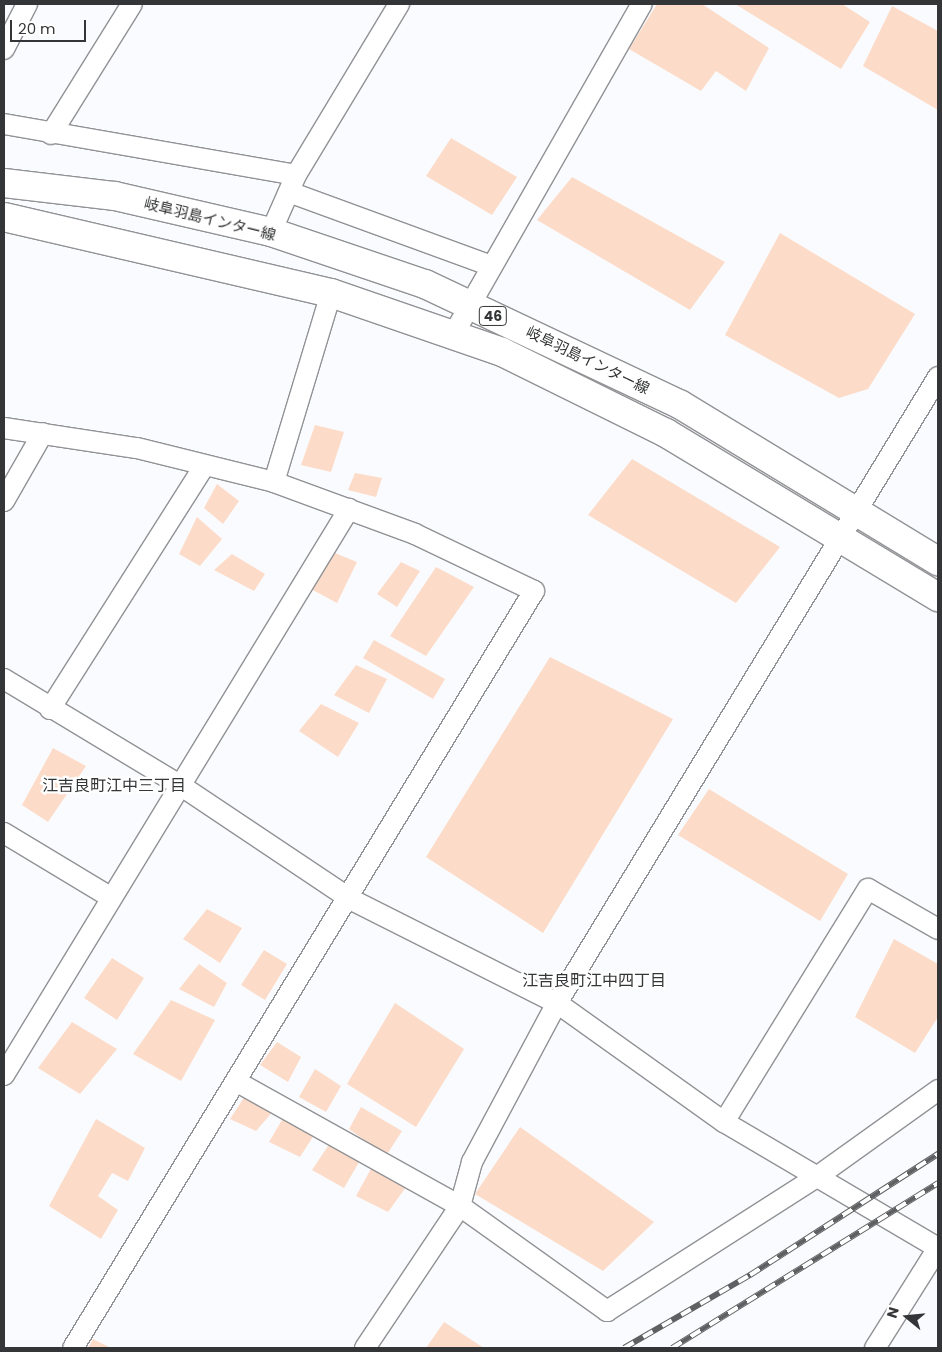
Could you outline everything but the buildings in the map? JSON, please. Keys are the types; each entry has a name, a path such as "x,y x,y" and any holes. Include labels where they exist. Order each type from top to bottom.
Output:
{"main road":[{"name":"岐阜羽島インター線","path":"4,183 115,196 271,232 425,284 466,306 514,324 681,405 938,561"},
{"name":"岐阜羽島インター線","path":"4,217 331,293 502,352 666,433 938,597"}],"street":[{"path":"4,49 27,4"},
{"path":"51,134 132,4"},
{"path":"271,232 293,184 399,4"},
{"path":"453,335 466,306 489,265 642,4"},
{"path":"4,124 293,184 489,265"},
{"path":"274,482 331,293"},
{"path":"365,1348 460,1206 472,1162 557,1003 938,377"},
{"path":"4,428 136,448 203,468 274,482 415,534 534,591 238,1083 73,1348"},
{"path":"4,501 43,433"},
{"path":"50,709 203,468"},
{"path":"4,1075 110,897 183,787 349,509"},
{"path":"4,679 50,709 183,787 350,899 557,1003 724,1122 938,1248 875,1348"},
{"path":"4,833 110,897"},
{"path":"724,1122 868,889 938,928"},
{"path":"238,1083 460,1206 607,1311 818,1176 938,1090"}],"railway":[{"path":"624,1348 750,1275 938,1154"},
{"path":"672,1348 938,1183"}],"district":[{"name":"江吉良町江中三丁目","path":"114,786"},
{"name":"江吉良町江中四丁目","path":"594,981"}]}
